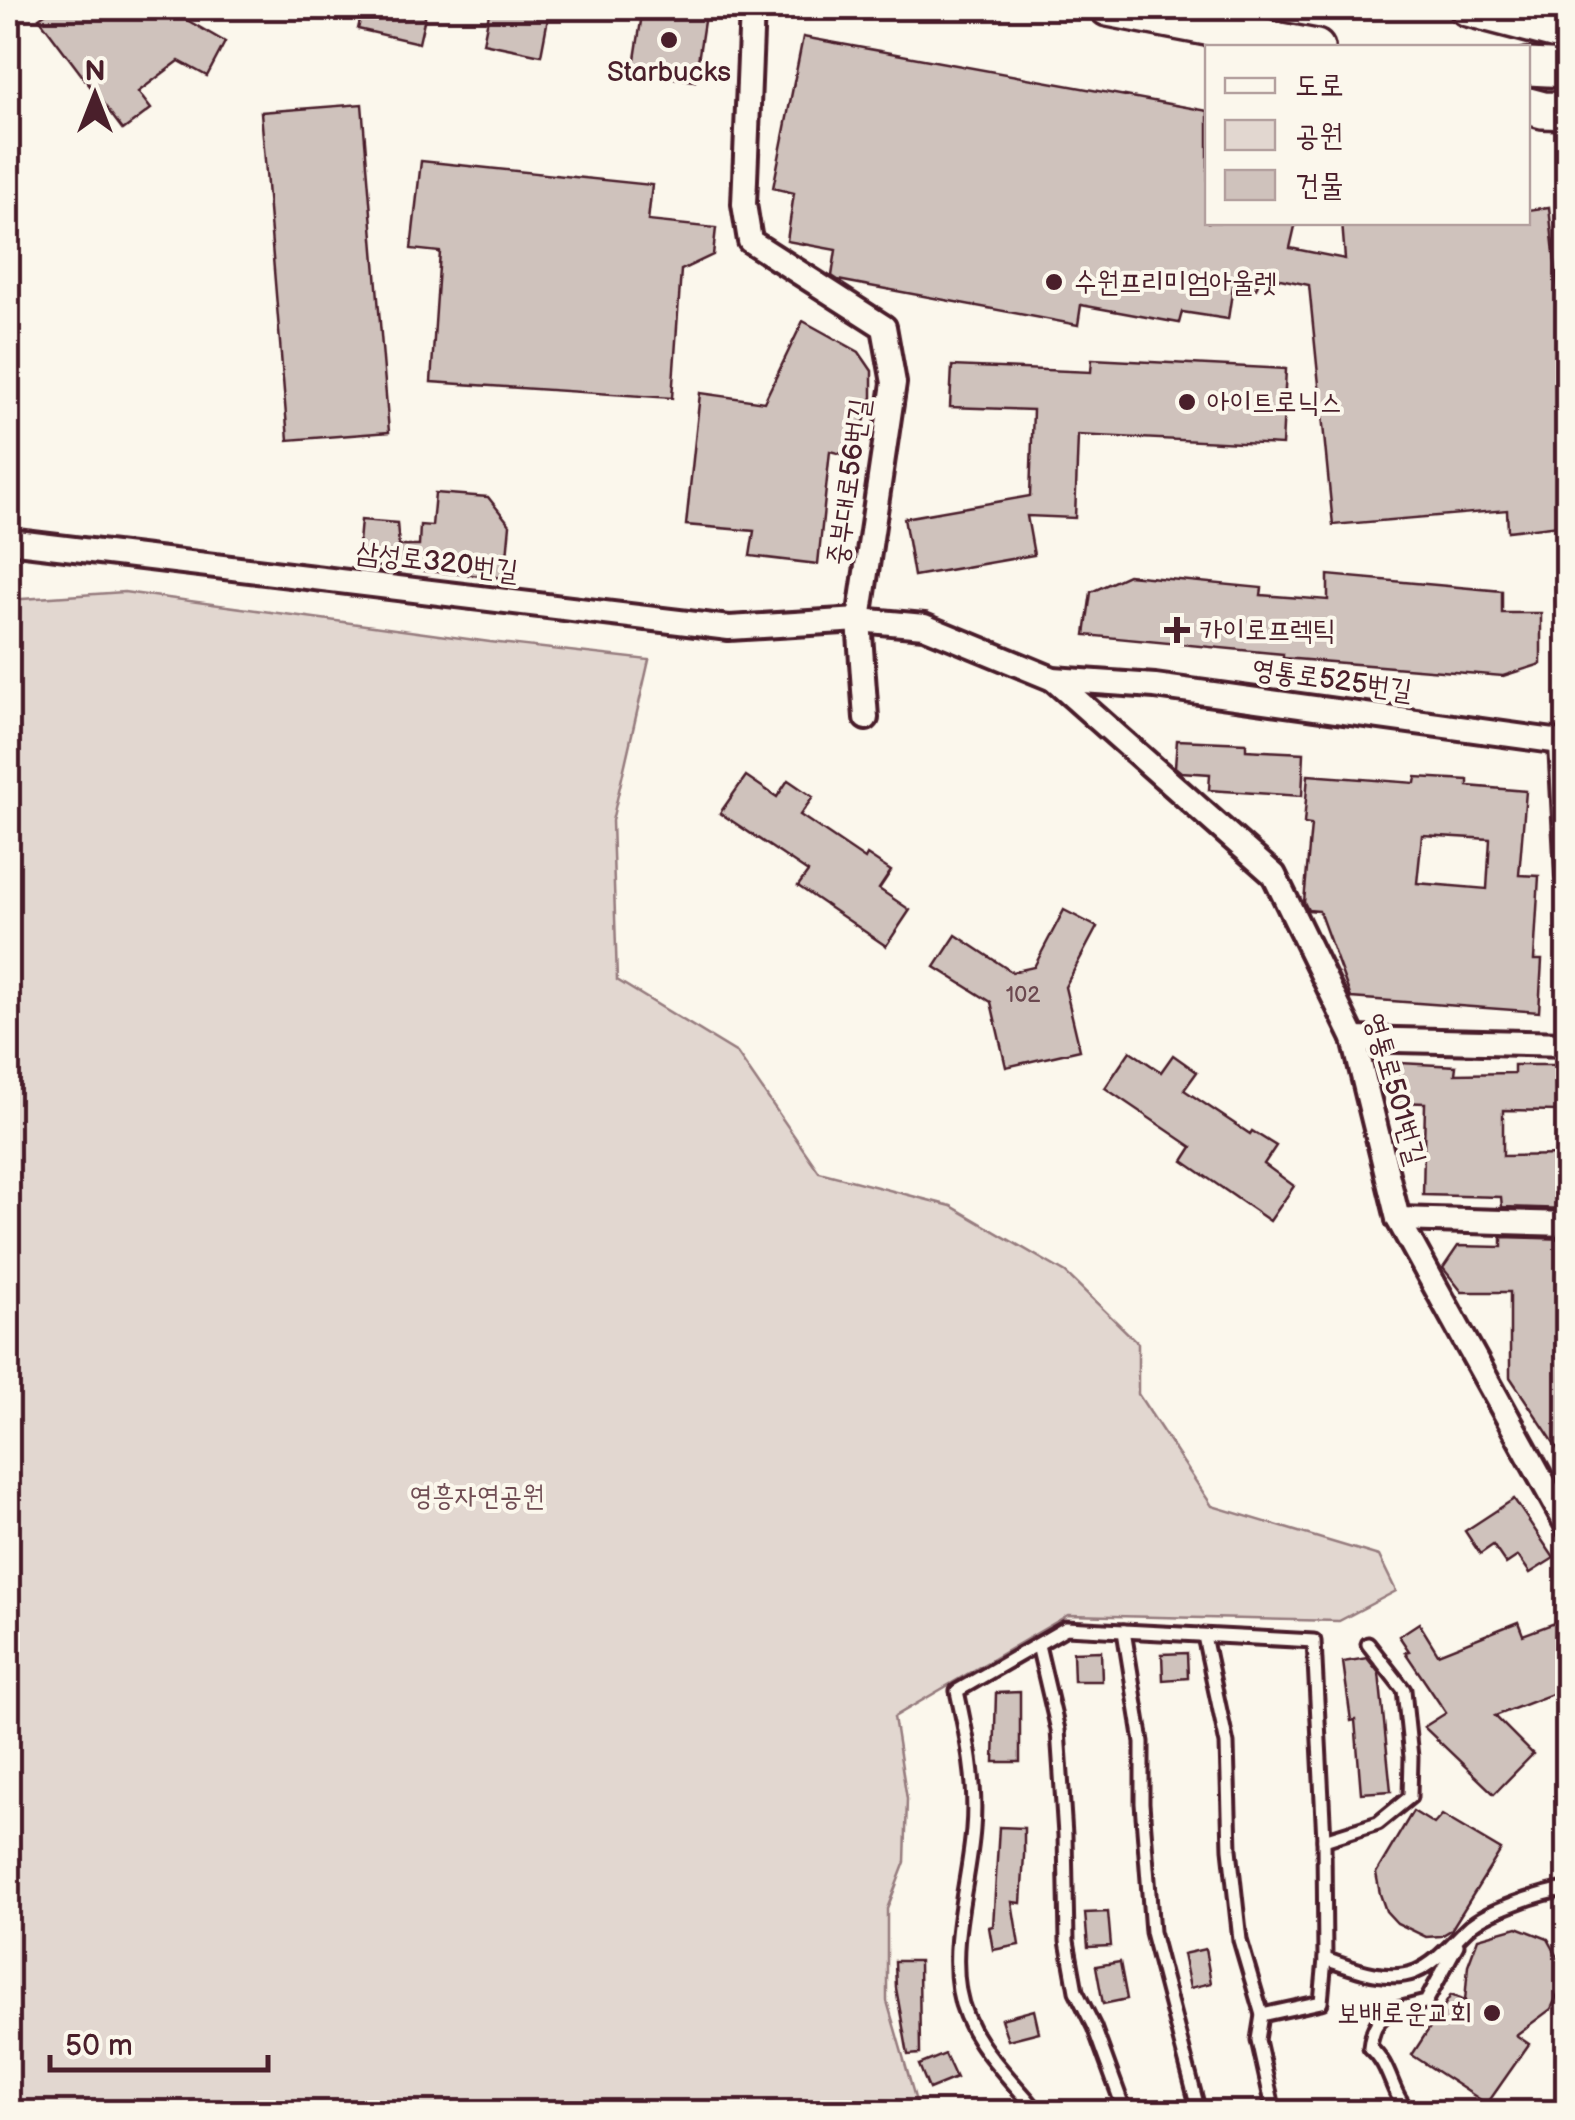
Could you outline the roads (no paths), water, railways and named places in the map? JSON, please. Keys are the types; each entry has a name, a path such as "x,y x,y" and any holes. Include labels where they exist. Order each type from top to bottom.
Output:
{"main road":[{"path":"1108,8 1300,45"},
{"path":"1468,8 1568,34"},
{"path":"1476,9 1493,8"},
{"path":"1530,67 1568,69"},
{"path":"1530,107 1568,111"}],"street":[{"name":"중부대로56번길","path":"752,8 744,204 750,241 884,327 891,364 894,383 859,620"},
{"name":"삼성로320번길","path":"8,540 729,628 859,620"},
{"name":"영통로525번길","path":"859,620 924,626 1053,678 1156,686 1564,744"},
{"path":"859,620 866,718"},
{"name":"영통로501번길","path":"1053,678 1274,875 1354,1039 1398,1219 1568,1528"},
{"path":"1564,744 1568,876"},
{"path":"1354,1039 1568,1044"},
{"path":"1398,1219 1568,1224"}],"lane":[{"path":"1038,2112 980,2046 959,1993 956,1942 974,1824 971,1758 958,1692 1066,1628 1314,1641 1324,1840 1325,1960 1321,2002 1262,2015"},
{"path":"1124,1631 1142,1742 1143,1819 1152,1932 1198,2112"},
{"path":"1204,1636 1227,1744 1230,1849 1240,1940 1262,2015 1258,2040 1274,2112"},
{"path":"1324,1840 1378,1822 1410,1796 1411,1758 1404,1690 1368,1644"},
{"path":"1038,1645 1058,1730 1067,1941 1076,1991 1094,2027 1125,2112"},
{"path":"1325,1960 1370,1974 1412,1973 1434,1961 1470,1926 1508,1907 1568,1889"},
{"path":"1408,2112 1400,2104 1382,2058 1370,2047 1372,2031 1386,2012 1426,2002 1462,1936"}],"place":[{"name":"Starbucks","path":"669,40"},
{"name":"수원프리미엄아울렛","path":"1054,282"},
{"name":"아이트로닉스","path":"1187,402"},
{"name":"카이로프렉틱","path":"1177,630"},
{"name":"보배로운교회","path":"1492,2013"}],"park label":[{"name":"영흥자연공원","path":"477,1496"}]}
